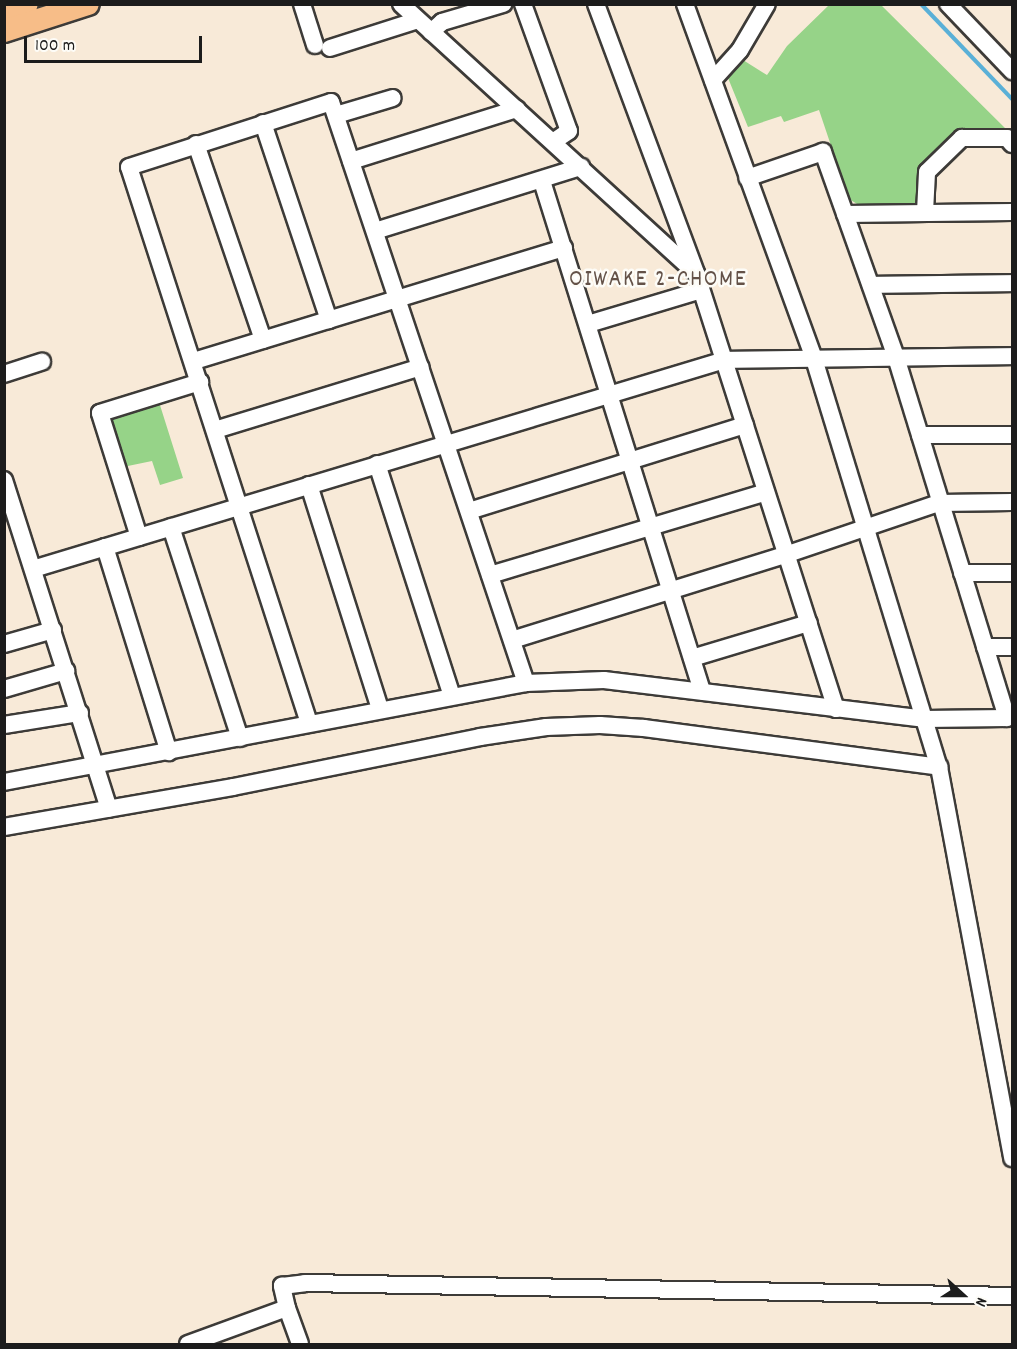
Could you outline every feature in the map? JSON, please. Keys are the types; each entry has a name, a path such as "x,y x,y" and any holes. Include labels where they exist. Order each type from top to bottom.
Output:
{"highway":[{"path":"4,12 27,4"},
{"path":"4,31 88,4"}],"street":[{"path":"302,4 322,47 418,20"},
{"path":"401,4 554,141 699,282"},
{"path":"431,32 442,22 503,4"},
{"path":"523,4 568,131 554,141"},
{"path":"597,4 699,282 836,710"},
{"path":"686,4 814,360 939,767 1012,1158"},
{"path":"713,80 740,51 767,4"},
{"path":"948,4 1012,72"},
{"path":"336,115 393,98"},
{"path":"309,723 194,361 129,167 331,102 526,682"},
{"path":"351,161 518,110"},
{"path":"263,123 329,320"},
{"path":"925,212 927,172 962,138 1007,138 1012,144"},
{"path":"196,144 263,339"},
{"path":"4,782 169,752 380,708 526,682 604,680 924,719 1010,718 939,503 896,357 822,152 747,178"},
{"path":"375,231 581,167"},
{"path":"542,181 702,691"},
{"path":"845,214 1012,212"},
{"path":"194,361 564,248"},
{"path":"588,324 699,282"},
{"path":"871,285 1012,283"},
{"path":"33,570 171,526 725,360 1012,356"},
{"path":"4,374 42,362"},
{"path":"215,430 421,367"},
{"path":"139,537 100,413 200,382"},
{"path":"469,511 745,425"},
{"path":"920,435 1012,435"},
{"path":"377,464 452,696"},
{"path":"4,480 12,526 33,570 109,809"},
{"path":"309,485 380,708"},
{"path":"490,575 766,492"},
{"path":"512,640 785,555 939,503 1012,502"},
{"path":"171,526 240,738"},
{"path":"105,547 169,752"},
{"path":"962,573 1012,573"},
{"path":"692,658 809,623"},
{"path":"4,644 53,630"},
{"path":"985,647 1012,647"},
{"path":"4,689 66,671"},
{"path":"4,725 80,713"},
{"path":"4,827 109,809 480,737 546,727 600,725 644,728 939,767"},
{"path":"300,1344 282,1286 305,1283 1012,1296"},
{"path":"188,1344 287,1308"}],"green space":[{"path":"829,5 881,5 1008,131 959,131 918,170 919,198 913,206 862,207 849,199 819,110 784,122 781,116 748,127 728,78 743,60 767,75 787,46"},
{"path":"159,402 183,478 160,485 152,461 123,467 110,426 114,414"}],"waterway":[{"path":"921,4 1012,99"}],"district":[{"name":"OIWAKE 2-CHOME","path":"658,281"}]}
